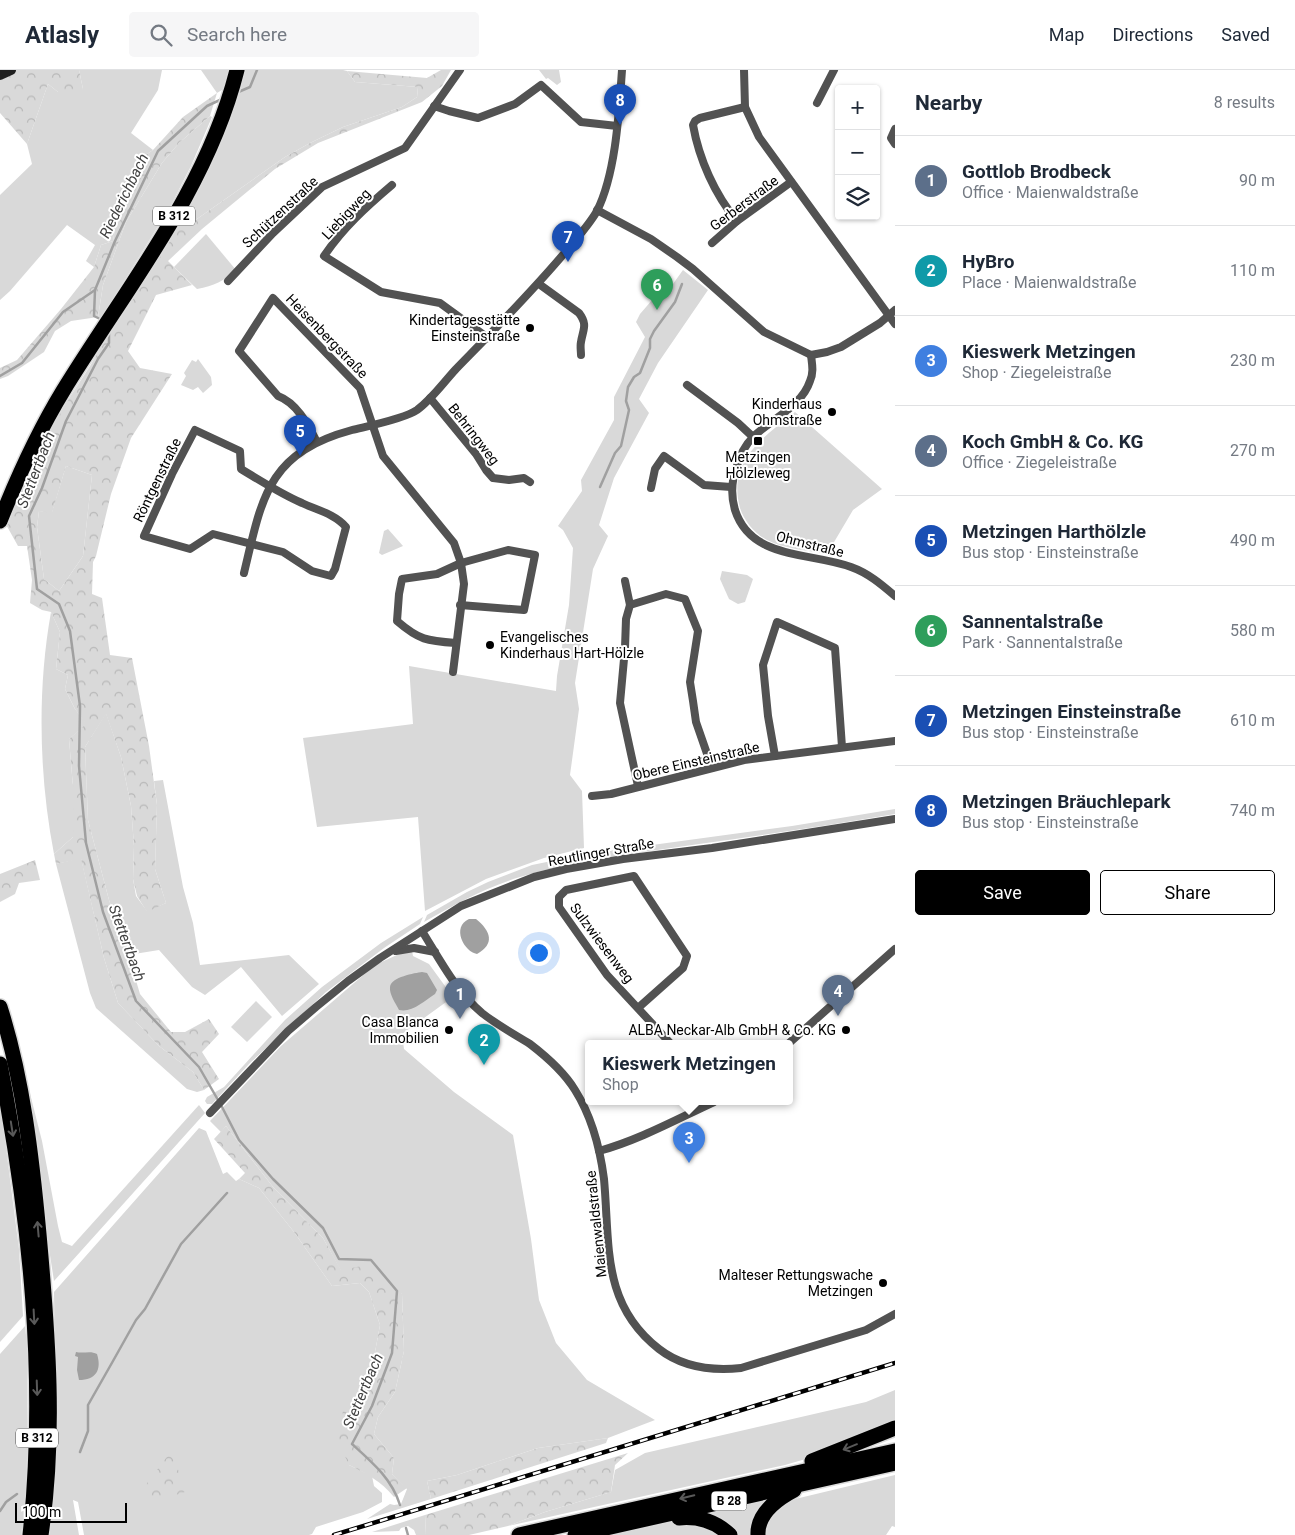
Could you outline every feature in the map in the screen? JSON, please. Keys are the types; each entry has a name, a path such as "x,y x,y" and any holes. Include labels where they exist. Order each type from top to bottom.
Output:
{"highway":[{"name":"B 312","path":"0,521 18,475 62,392 159,242 199,173 225,109 237,70"},
{"name":"B 312","path":"0,1007 20,1090 34,1189 43,1277 49,1431 46,1493 41,1535"},
{"name":"B 312","path":"0,1064 22,1196 35,1340 37,1437 30,1535"},
{"path":"752,1483 770,1474 835,1453 895,1428"},
{"name":"B 28","path":"518,1535 895,1451"},
{"name":"B 28","path":"574,1535 895,1463"},
{"path":"758,1535 762,1517 772,1504 783,1496 818,1480"},
{"path":"640,1520 658,1521 680,1517 701,1518 716,1524 730,1535"}],"main road":[{"path":"0,75 11,70"}],"street":[{"name":"Schützenstraße","path":"228,281 273,233 322,187 405,148 460,70"},
{"path":"244,573 261,505 270,486 284,466 294,456 317,442 415,411 430,398 539,284 585,229 597,210 610,168 617,126 622,70"},
{"path":"744,70 745,107 759,137 791,182 892,313 895,324"},
{"path":"817,103 834,70"},
{"path":"434,106 478,118 515,104 541,85 581,122 617,126"},
{"path":"737,221 730,213 707,172 693,126 695,121 700,118 745,107"},
{"path":"895,129 891,138 895,144"},
{"name":"Gerberstraße","path":"712,243 737,221 791,182"},
{"name":"Liebigweg","path":"392,185 349,224 324,256 381,292 440,303 488,338"},
{"path":"597,210 651,239 677,257 764,332 811,355 842,347 892,313"},
{"path":"539,284 579,313 584,320 581,355"},
{"name":"Heisenbergstraße","path":"317,442 305,420 285,399 278,396 239,351 273,298 360,388 372,425"},
{"name":"Ohmstraße","path":"811,355 813,372 805,392 798,401 754,437 744,448 738,460 732,487 734,506 740,522 749,534 761,544 775,550 852,567 879,582 895,596"},
{"path":"687,385 738,422 754,437"},
{"name":"Behringweg","path":"430,398 493,478 509,480 524,478 530,482"},
{"path":"372,425 384,456 454,543 461,563 464,584 453,672"},
{"name":"Röntgenstraße","path":"251,544 213,534 190,549 144,536 172,474 195,430 240,451 241,469 270,486"},
{"path":"651,488 655,469 664,456 704,485 732,487"},
{"path":"251,544 283,552 312,572 331,576 335,569 346,527 321,510 303,504 270,486"},
{"path":"456,643 428,641 397,621 402,579 437,574 461,563 508,550 535,555 524,610 460,605"},
{"path":"625,581 630,605 626,619 626,648 620,704 638,786"},
{"path":"630,605 666,594 685,599 698,631 690,682 692,701 696,722 712,768"},
{"path":"776,756 769,724 763,665 777,622 835,648 842,747"},
{"name":"Obere Einsteinstraße","path":"592,796 611,794 744,760 895,741"},
{"name":"Reutlinger Straße","path":"210,1113 288,1031 348,981 461,906 534,878 566,869 895,819"},
{"name":"Sulzwiesenweg","path":"638,1008 683,968 687,956 634,876 566,890 559,897 560,907 607,975 667,1040"},
{"name":"Maienwaldstraße","path":"422,931 444,967 470,1002 484,1015 530,1044 549,1059 574,1088 588,1115 600,1151 609,1254 619,1297 627,1316 649,1342 663,1353 696,1367 718,1370 741,1368 866,1330 895,1314"},
{"path":"389,952 414,948 435,952"},
{"path":"793,1040 895,949"},
{"path":"600,1151 662,1127 708,1105"}],"green space":[{"path":"0,70 79,70 83,89 76,97 58,92 48,84 27,144 0,113"},
{"path":"79,70 162,70 158,90 131,133 153,150 138,160 115,229 113,241 101,245 94,267 86,261 95,245 67,225 0,300 0,195 32,164 27,144 48,84 58,92 83,89"},
{"path":"201,70 230,70 225,88 217,93"},
{"path":"244,70 343,70 347,71 355,82 418,87 417,97 402,107 343,127 310,143 285,157 187,226 179,223 209,168 225,130"},
{"path":"441,70 451,70 442,86 422,102 318,143 275,169 202,229 168,261 192,285 156,295 128,351 140,368 172,374 131,438 111,494 93,562 92,594 102,598 110,655 132,658 149,746 157,805 155,869 166,903 147,912 137,896 133,879 134,846 131,806 121,757 106,714 85,747 88,820 109,900 140,994 171,1032 185,1032 209,1019 219,1034 202,1052 219,1079 204,1090 193,1072 159,1046 118,1003 104,958 81,859 56,864 54,854 73,837 73,787 69,739 86,724 75,709 65,689 68,675 56,669 60,632 51,612 42,610 30,603 32,580 27,546 18,546 4,521 32,461 53,423 90,366 116,320 179,223 187,226 285,157 310,143 343,127 402,107 417,97 418,87 355,82 347,71 427,78","holes":["66,466 92,475 83,556 59,591 44,579 37,527 39,511 52,513"]},
{"path":"539,70 559,70 561,82 557,85 548,78 546,79"},
{"path":"217,93 210,116 179,143 162,163 126,222 103,285 98,317 71,321 55,331 44,352 8,376 0,379 0,368 17,360 94,267 101,245 113,241 115,229 138,160 153,150 183,117"},
{"path":"210,116 212,117 191,166 170,207 101,318 98,317 103,285 126,222 162,163 179,143"},
{"path":"206,234 236,270 218,283 197,289 174,267"},
{"path":"683,270 708,290 658,363 639,399 649,413 614,478 599,525 608,536 593,569 575,683 579,709 570,775 582,791 584,848 544,858 486,879 425,911 418,817 317,827 303,738 413,724 409,666 556,691 569,605 573,548 563,530 558,526 582,491 581,480 614,420 614,397 645,337 636,322 640,314 659,292 665,295"},
{"path":"198,359 211,377 212,385 203,393 198,387 193,390 181,385 186,376 184,373 192,360 196,362"},
{"path":"795,412 882,489 853,510 827,554 788,547 767,540 750,527 740,508 737,491 743,463 760,441"},
{"path":"66,466 92,475 83,556 59,591 44,579 37,527 39,511 52,512"},
{"path":"388,529 403,546 382,555 379,553 384,531"},
{"path":"722,571 747,575 753,579 745,602 738,604 729,599 720,579"},
{"path":"51,612 60,632 56,669 68,675 65,689 75,709 87,724 69,739 73,787 73,837 54,854 45,795 42,733 43,672"},
{"path":"106,713 121,757 131,806 134,846 133,879 136,896 147,911 166,903 155,869 157,805 154,781 163,780 200,965 289,955 319,984 282,1016 241,967 205,995 192,987 159,950 128,955 109,900 88,820 85,747"},
{"path":"895,809 895,814 609,857 542,871 507,881 483,891 424,922 427,915 467,892 532,865 586,854 792,826"},
{"path":"81,858 104,958 118,1003 159,1046 193,1072 204,1090 197,1092 187,1089 96,1008 90,993 56,864"},
{"path":"35,860 40,880 19,883 15,894 0,902 0,874"},
{"path":"423,917 420,924 384,948 326,992 250,1063 212,1104 207,1104 205,1101 207,1097 224,1087 285,1020 322,987 381,943"},
{"path":"412,951 413,956 429,964 453,997 402,1034 404,1049 454,1092 513,1135 531,1239 539,1300 556,1343 587,1380 655,1420 608,1438 538,1448 457,1475 427,1481 431,1499 367,1519 390,1504 401,1504 407,1489 392,1474 394,1458 374,1434 378,1417 395,1392 404,1351 402,1294 341,1271 323,1238 273,1187 226,1126 221,1132 210,1121 281,1046 375,965 399,954"},
{"path":"256,1001 272,1017 247,1042 231,1027"},
{"path":"25,1074 42,1141 62,1242 72,1246 199,1105 205,1113 54,1281 22,1076"},
{"path":"0,1101 19,1249 23,1316 0,1342"},
{"path":"226,1126 273,1187 323,1238 341,1270 367,1265 402,1294 404,1351 395,1392 378,1417 374,1434 394,1458 392,1474 407,1488 394,1497 379,1482 349,1465 338,1441 345,1398 368,1390 380,1325 369,1292 360,1283 332,1286 294,1232 259,1188 239,1179 245,1173 214,1139"},
{"path":"199,1128 206,1131 223,1174 227,1172 236,1181 239,1179 259,1188 294,1232 332,1286 360,1283 369,1292 380,1325 368,1390 345,1399 349,1465 372,1476 374,1486 382,1493 382,1502 363,1512 316,1527 312,1534 309,1535 84,1535 78,1502 73,1500 79,1535 49,1535 56,1462 54,1292"},
{"path":"25,1326 27,1345 27,1440 24,1511 21,1535 0,1535 0,1354"},
{"path":"895,1390 895,1421 809,1458 785,1465 508,1526 545,1512 611,1492 615,1470 645,1453 866,1402"},
{"path":"608,1438 606,1443 431,1499 427,1481 457,1475 538,1448"},
{"path":"172,1450 185,1492 154,1502 139,1494"},
{"path":"628,1453 615,1465 611,1492 545,1512 508,1526 469,1535 426,1535 425,1515"},
{"path":"895,1475 895,1527 892,1526 886,1535 761,1535 766,1517 791,1500"},
{"path":"774,1495 755,1535 736,1535 699,1512"},
{"path":"425,1515 426,1535 416,1535 414,1530 408,1526 401,1528 399,1531 372,1532"},
{"path":"687,1520 725,1535 605,1535"}],"shaded area":[{"path":"469,919 476,919 485,928 489,937 487,946 477,954 468,949 461,939 461,928"},
{"path":"422,972 427,973 437,990 435,994 409,1010 399,1010 391,993 391,984 404,976"},
{"path":"76,1352 92,1352 97,1354 98,1369 90,1378 79,1380"}],"waterway":[{"name":"Riederichbach","path":"236,93 250,87 257,70"},
{"name":"Riederichbach","path":"102,320 94,316 95,290 115,241 158,151 207,106 222,99"},
{"path":"600,487 615,453 621,446 629,410 626,401 628,387 634,377 640,373 650,348 650,339 675,302 682,284"},
{"path":"0,376 22,363 63,312 95,290"},
{"name":"Stettertbach","path":"109,330 109,343 98,359 66,421 42,488 29,516 37,589 59,604 70,631 80,706 79,766 86,843 103,912 136,1001 199,1067 218,1100"},
{"name":"Stettertbach","path":"221,1105 239,1140 273,1179 323,1228 339,1259 371,1260 397,1291 392,1353 372,1406 352,1444 387,1479 400,1505"},
{"path":"80,1452 88,1431 88,1405 136,1320 145,1309 181,1244 227,1193"},
{"path":"0,1511 6,1502 17,1494"},
{"name":"Stettertbach","path":"406,1528 408,1535"}],"railway":[{"path":"334,1535 895,1363"}],"place":[{"name":"Metzingen Bräuchlepark","path":"620,125"},
{"name":"Metzingen Einsteinstraße","path":"568,262"},
{"name":"Sannentalstraße","path":"657,310"},
{"name":"Kindertagesstätte Einsteinstraße","path":"530,328"},
{"name":"Kinderhaus Ohmstraße","path":"832,412"},
{"name":"Metzingen Hölzleweg","path":"758,441"},
{"name":"Metzingen Harthölzle","path":"300,456"},
{"name":"Evangelisches Kinderhaus Hart-Hölzle","path":"490,645"},
{"name":"Koch GmbH & Co. KG","path":"838,1016"},
{"name":"Gottlob Brodbeck","path":"460,1019"},
{"name":"Casa Blanca Immobilien","path":"449,1030"},
{"name":"ALBA Neckar-Alb GmbH & Co. KG","path":"846,1030"},
{"name":"HyBro","path":"484,1065"},
{"name":"Kieswerk Metzingen","path":"689,1163"},
{"name":"Malteser Rettungswache Metzingen","path":"883,1283"}]}
